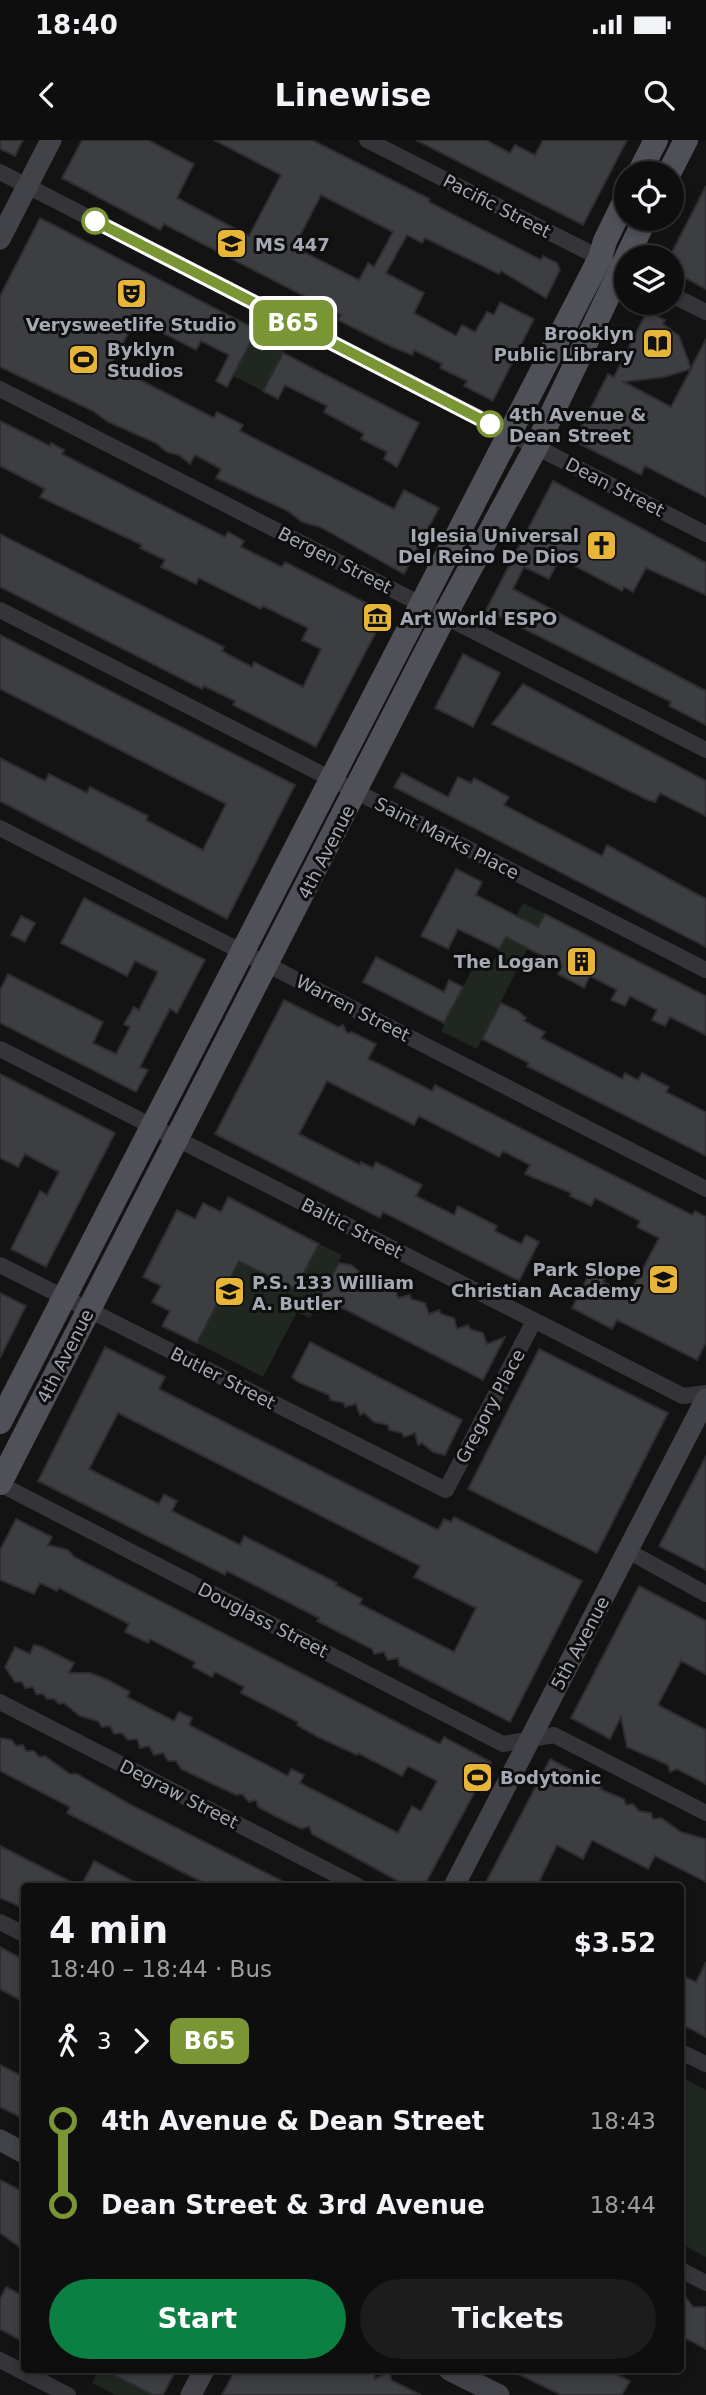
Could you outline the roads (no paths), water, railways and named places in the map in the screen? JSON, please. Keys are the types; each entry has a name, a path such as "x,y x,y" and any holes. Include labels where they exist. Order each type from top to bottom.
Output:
{"main road":[{"path":"645,161 656,140"},
{"path":"675,161 686,140"},
{"name":"4th Avenue","path":"614,223 605,241 614,261"},
{"name":"4th Avenue","path":"0,1422 421,604 512,434 614,269"},
{"name":"4th Avenue","path":"0,1483 445,615 536,447 614,271"}],"street":[{"path":"0,239 51,140"},
{"name":"Pacific Street","path":"367,140 614,265"},
{"name":"Dean Street","path":"0,173 706,534"},
{"path":"684,301 706,312"},
{"name":"Bergen Street","path":"0,389 706,750"},
{"name":"Saint Marks Place","path":"0,610 706,970"},
{"name":"Warren Street","path":"0,828 706,1189"},
{"name":"Baltic Street","path":"0,1049 683,1396 706,1393"},
{"name":"Butler Street","path":"0,1265 446,1490"},
{"name":"Gregory Place","path":"446,1490 534,1321"},
{"name":"5th Avenue","path":"456,1883 706,1399"},
{"name":"Douglass Street","path":"0,1483 503,1744 554,1735 706,1813"},
{"path":"628,1551 706,1594"},
{"name":"Degraw Street","path":"0,1702 352,1883"},
{"path":"0,1922 21,1932"},
{"path":"684,2053 706,2064"},
{"path":"0,2140 21,2151"},
{"path":"684,2272 706,2283"},
{"path":"0,2360 21,2371"},
{"path":"25,2373 68,2395"},
{"path":"191,2395 202,2373"},
{"path":"455,2373 499,2395"}],"place":[{"name":"MS 447","path":"232,244"},
{"name":"Verysweetlife Studio","path":"131,294"},
{"name":"Brooklyn Public Library","path":"657,343"},
{"name":"Byklyn Studios","path":"84,359"},
{"name":"4th Avenue & Dean Street","path":"490,424"},
{"name":"Iglesia Universal Del Reino De Dios","path":"602,545"},
{"name":"Art World ESPO","path":"377,618"},
{"name":"The Logan","path":"582,961"},
{"name":"Park Slope Christian Academy","path":"664,1279"},
{"name":"P.S. 133 William A. Butler","path":"229,1292"},
{"name":"Bodytonic","path":"477,1777"}]}
